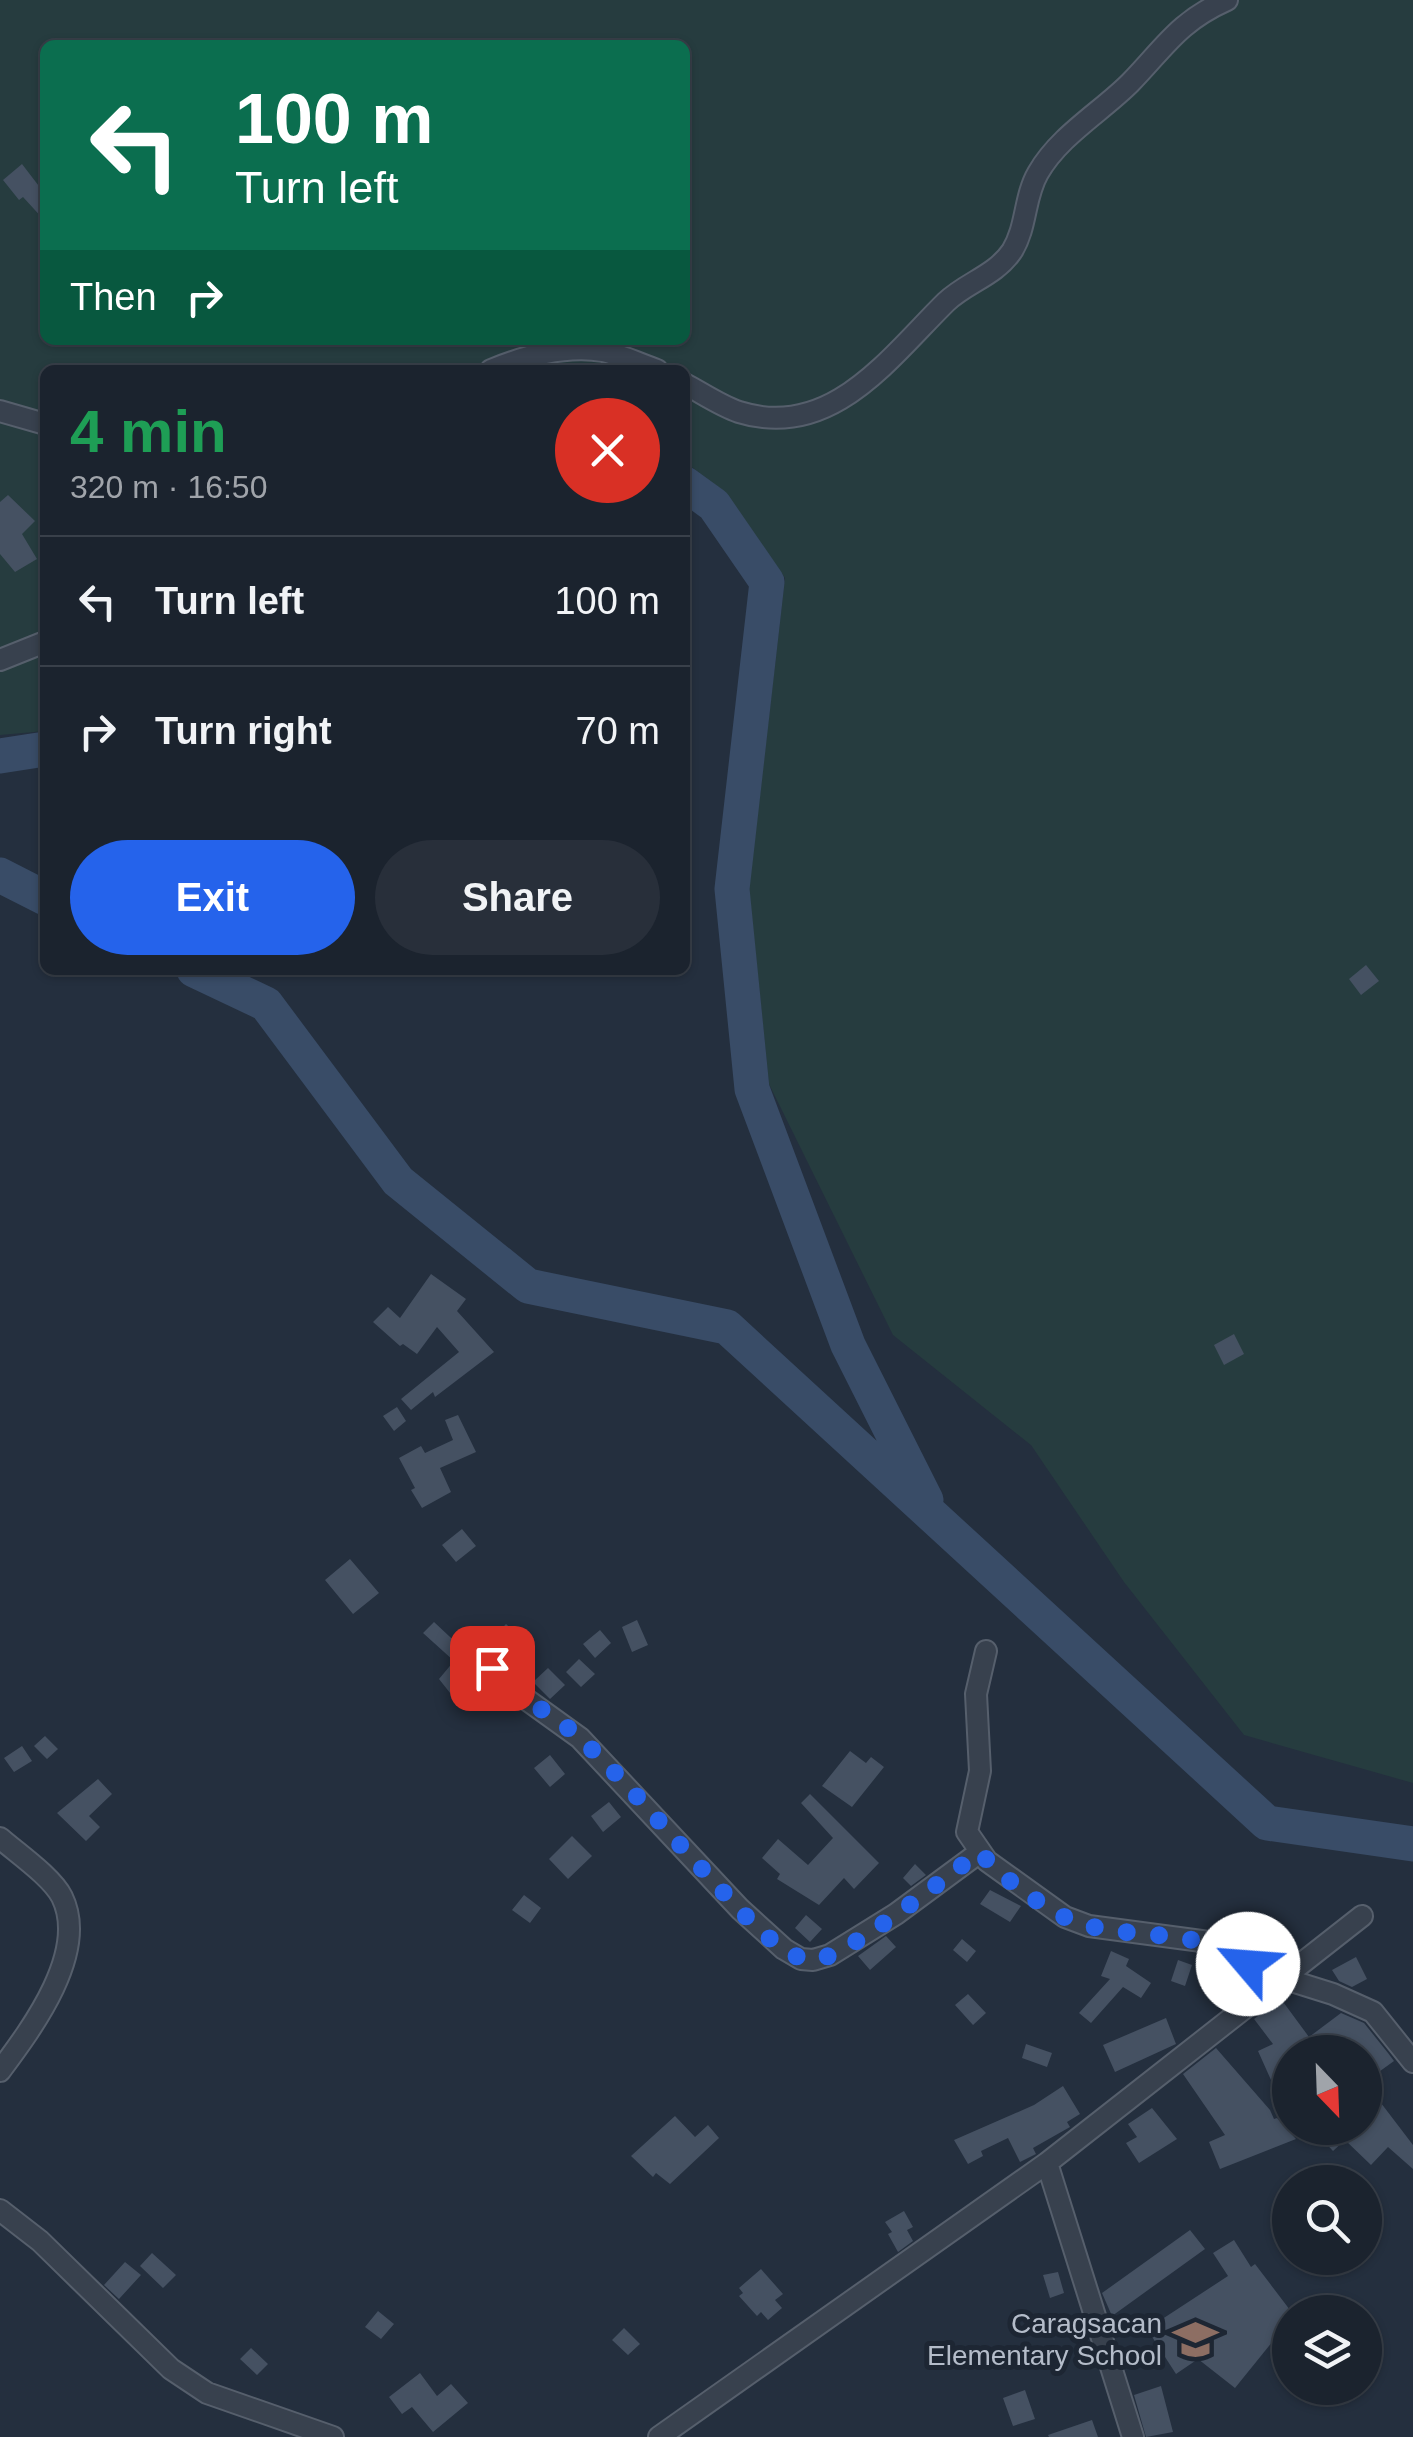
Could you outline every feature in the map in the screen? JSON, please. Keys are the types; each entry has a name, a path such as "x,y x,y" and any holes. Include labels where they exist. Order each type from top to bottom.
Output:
{"street":[{"path":"690,387 737,411 793,419 810,414 862,385 907,346 951,297 1002,264 1024,226 1038,172 1051,156 1131,82 1184,24 1226,0"},
{"path":"503,365 524,356 561,351 602,351 643,365"},
{"path":"0,412 40,423"},
{"path":"0,660 40,644"},
{"path":"986,1651 976,1694 980,1770 967,1832 980,1852 1036,1899 1076,1923 1209,1942 1276,1982 1333,1994 1372,2012 1413,2062"},
{"path":"492,1668 505,1684 580,1738 740,1908 784,1949 801,1959 830,1955 896,1914 980,1852"},
{"path":"0,1838 60,1893 70,1917 71,1937 62,1969 29,2032 0,2071"},
{"path":"660,2437 1047,2162 1362,1916"},
{"path":"1047,2162 1133,2437"},
{"path":"0,2210 40,2242 171,2370 222,2400 333,2437"}],"green space":[{"path":"0,0 1413,0 1413,1783 1244,1735 1124,1582 1031,1445 893,1335 769,1084 749,889 785,578 726,493 690,466 690,365 40,365 40,731 0,735"}],"building":[{"path":"22,164 40,187 40,216 23,197 19,200 3,180"},
{"path":"8,495 35,521 22,534 37,559 15,572 0,554 0,502"},
{"path":"1366,965 1379,981 1361,995 1349,979"},
{"path":"431,1274 466,1299 457,1311 494,1352 435,1397 433,1392 411,1410 401,1399 459,1352 437,1327 417,1354 403,1344 400,1346 373,1322 388,1307 400,1318"},
{"path":"1234,1334 1244,1354 1224,1365 1214,1345"},
{"path":"397,1407 406,1421 394,1431 383,1416"},
{"path":"458,1415 476,1452 440,1468 451,1492 422,1508 399,1458 421,1446 425,1453 453,1440 445,1420"},
{"path":"462,1529 476,1546 456,1562 442,1545"},
{"path":"350,1559 379,1593 353,1614 325,1580"},
{"path":"637,1620 648,1645 632,1652 622,1627"},
{"path":"434,1622 479,1664 473,1673 492,1695 476,1708 462,1691 454,1698 439,1679 454,1661 423,1633"},
{"path":"506,1624 524,1641 511,1655 493,1638"},
{"path":"600,1630 611,1643 595,1658 583,1644"},
{"path":"579,1659 595,1674 581,1687 566,1672"},
{"path":"548,1668 565,1685 550,1699 533,1682"},
{"path":"45,1736 58,1749 47,1759 34,1746"},
{"path":"22,1746 32,1761 14,1772 4,1758"},
{"path":"850,1751 866,1763 871,1757 884,1767 852,1807 822,1786"},
{"path":"550,1755 565,1774 550,1787 534,1768"},
{"path":"98,1779 112,1794 89,1816 100,1827 86,1841 57,1813"},
{"path":"810,1794 879,1863 854,1889 844,1878 819,1905 777,1879 780,1874 762,1858 778,1839 808,1865 833,1838 801,1803"},
{"path":"609,1802 621,1817 603,1832 591,1816"},
{"path":"572,1836 592,1856 568,1879 549,1859"},
{"path":"915,1864 926,1875 911,1886 903,1878"},
{"path":"990,1890 1021,1906 1010,1922 980,1904"},
{"path":"524,1895 541,1908 530,1923 512,1910"},
{"path":"806,1915 822,1929 810,1942 795,1928"},
{"path":"886,1936 896,1947 870,1970 858,1956"},
{"path":"962,1939 976,1951 967,1962 953,1950"},
{"path":"1111,1951 1129,1959 1126,1966 1151,1983 1141,1998 1123,1987 1091,2023 1079,2013 1110,1979 1101,1976"},
{"path":"1356,1957 1367,1979 1352,1987 1339,1981 1332,1970"},
{"path":"1178,1960 1192,1965 1185,1986 1171,1981"},
{"path":"968,1994 986,2013 973,2025 955,2005"},
{"path":"1281,1999 1308,2035 1272,2035 1272,2043 1254,2019"},
{"path":"1341,2013 1364,2023 1373,2035 1312,2035"},
{"path":"1166,2018 1176,2044 1115,2072 1103,2045"},
{"path":"1026,2044 1052,2053 1047,2067 1022,2058"},
{"path":"1272,2044 1271,2080 1258,2051"},
{"path":"1382,2046 1394,2061 1382,2070"},
{"path":"1216,2048 1270,2110 1272,2145 1281,2145 1220,2169 1209,2142 1225,2135 1183,2074"},
{"path":"1063,2086 1080,2114 1067,2122 1070,2127 1033,2148 1036,2154 1020,2162 1008,2138 981,2151 983,2156 968,2164 954,2140 1034,2105"},
{"path":"1382,2104 1413,2145 1413,2169 1388,2147 1371,2165 1350,2145 1382,2145"},
{"path":"1152,2108 1177,2139 1139,2163 1126,2143 1137,2137 1128,2124"},
{"path":"675,2116 695,2137 708,2125 719,2138 670,2184 656,2173 653,2177 631,2156"},
{"path":"904,2211 913,2227 907,2230 913,2241 898,2252 885,2222"},
{"path":"1190,2230 1205,2249 1112,2316 1102,2293"},
{"path":"1234,2240 1251,2267 1255,2264 1279,2295 1272,2295 1272,2342 1235,2388 1198,2359 1176,2374 1147,2329 1228,2276 1213,2253"},
{"path":"152,2253 176,2275 163,2288 140,2266"},
{"path":"125,2262 141,2275 119,2299 104,2285"},
{"path":"761,2269 783,2294 775,2300 782,2308 768,2320 761,2312 757,2316 739,2296 743,2293 739,2288"},
{"path":"1058,2272 1064,2293 1050,2298 1043,2275"},
{"path":"378,2311 394,2324 381,2339 365,2327"},
{"path":"624,2328 640,2344 628,2355 612,2340"},
{"path":"251,2348 268,2364 257,2375 240,2359"},
{"path":"420,2373 437,2396 451,2384 468,2403 433,2432 412,2407 402,2414 389,2397"},
{"path":"1161,2386 1173,2432 1146,2437 1134,2395"},
{"path":"1025,2390 1035,2419 1013,2426 1003,2398"},
{"path":"1092,2420 1098,2437 1048,2435"}],"waterway":[{"path":"690,488 714,505 767,582 732,889 752,1089 848,1345 926,1500"},
{"path":"0,756 40,750"},
{"path":"0,875 40,895"},
{"path":"205,975 266,1004 398,1181 528,1286 727,1327 1267,1823 1413,1844"}],"place":[{"name":"Caragsacan Elementary School","path":"1195,2339"}],"route":[{"path":"492,1668 505,1684 580,1738 740,1908 784,1949 801,1959 830,1955 896,1914 980,1852 1036,1899 1076,1923 1209,1942 1248,1964"}]}
